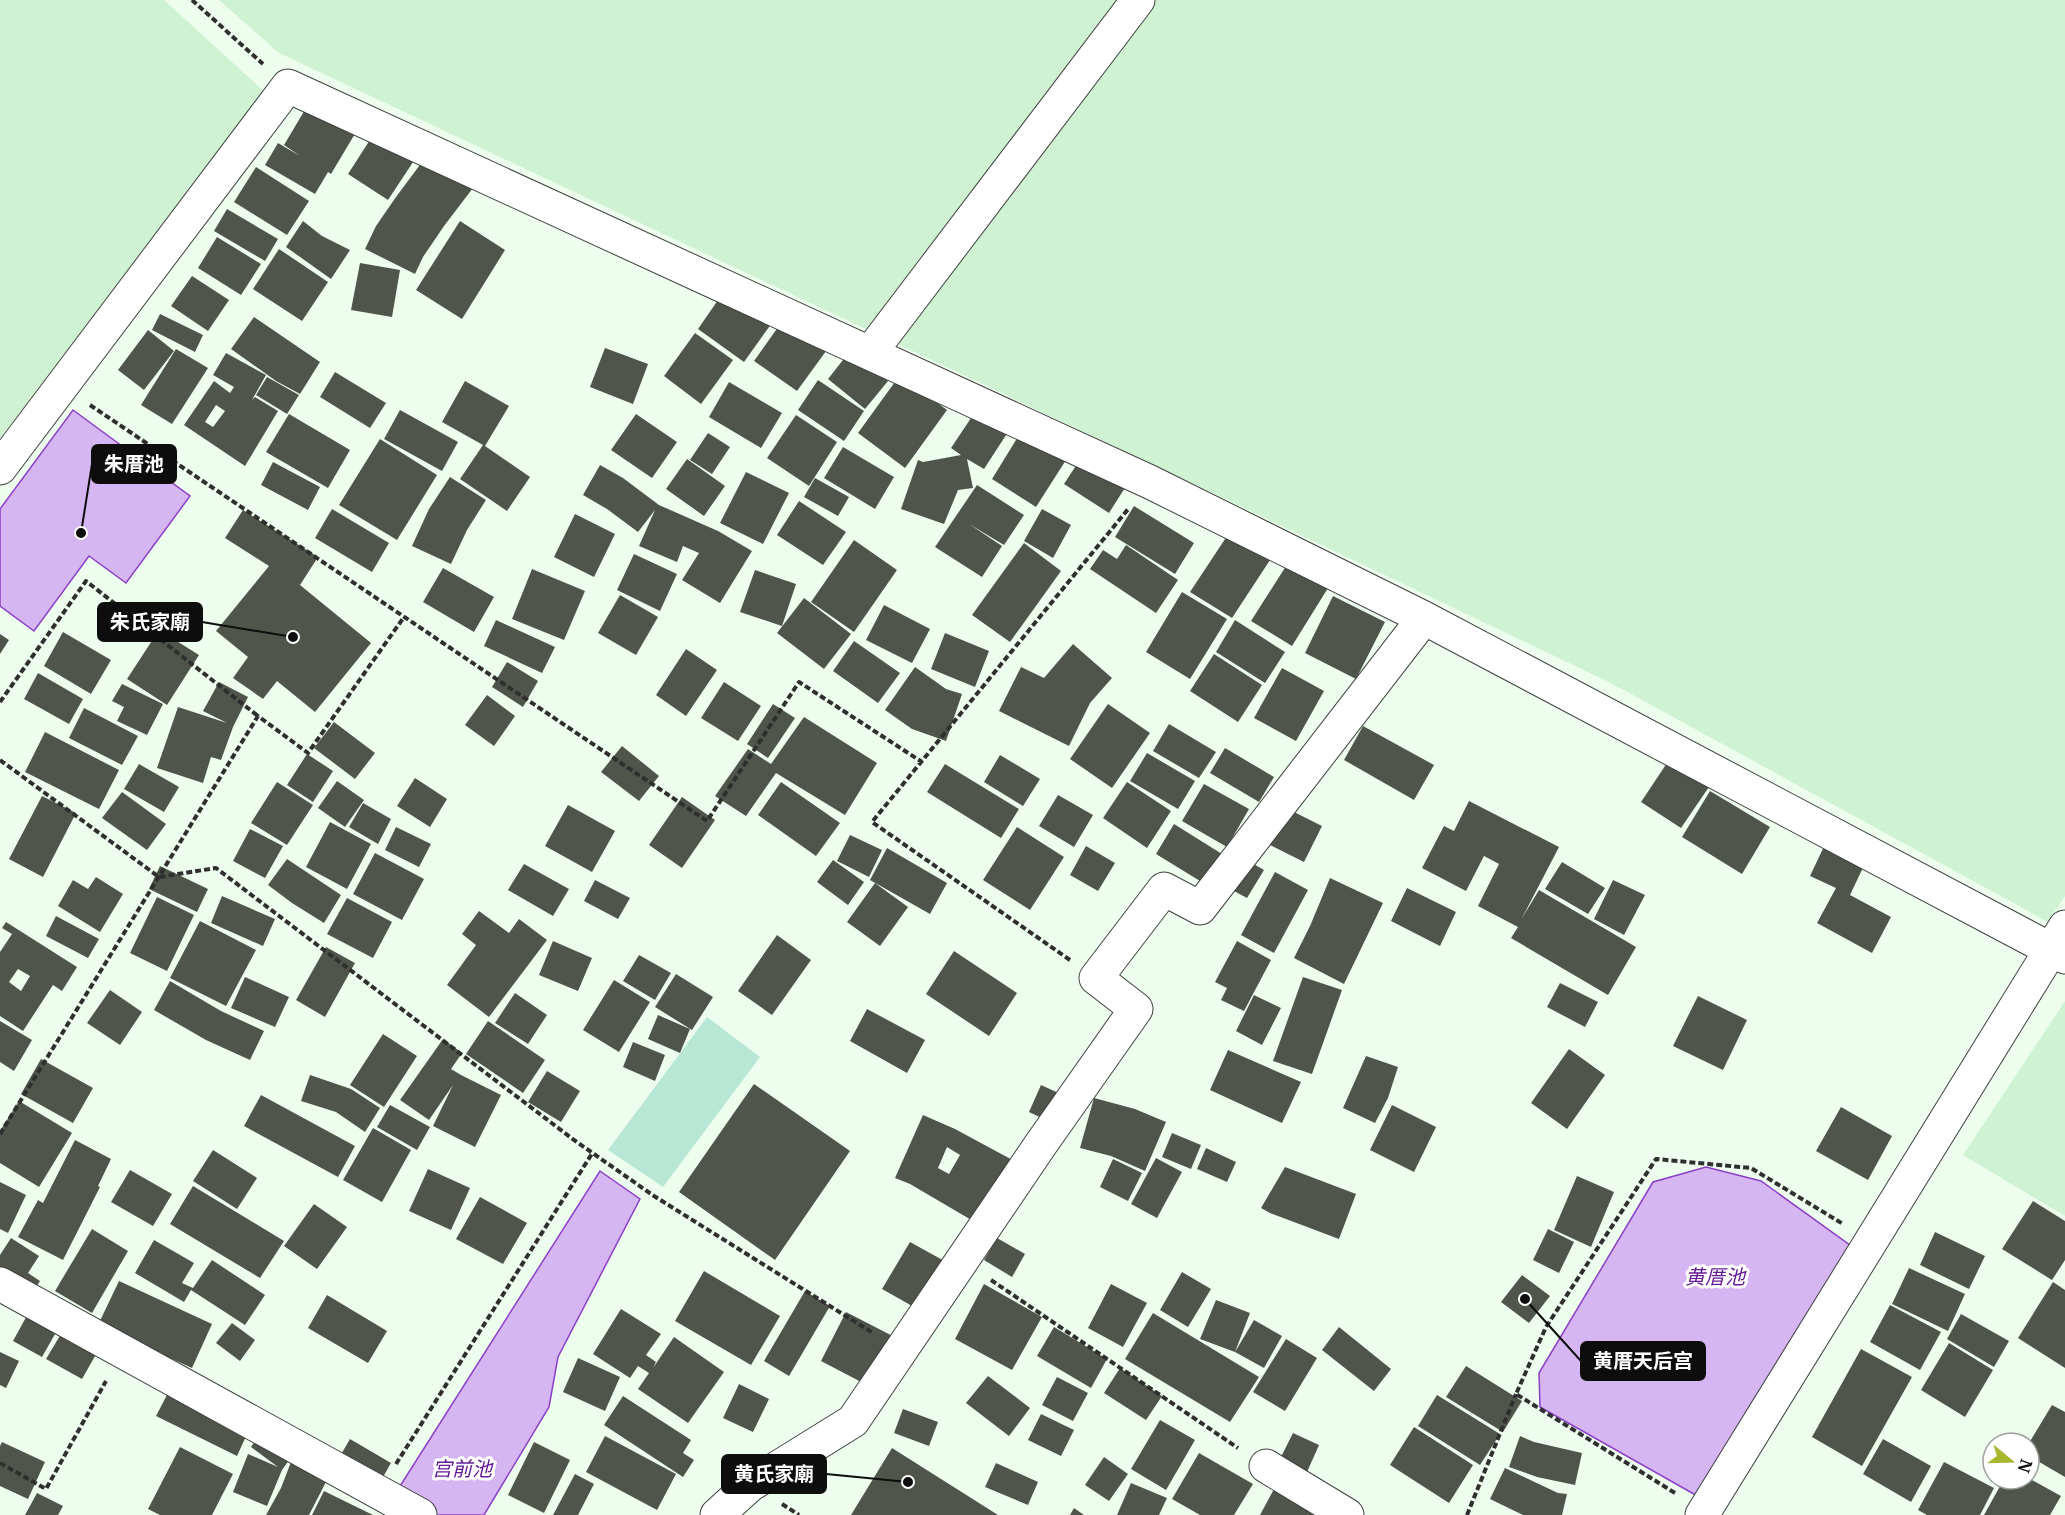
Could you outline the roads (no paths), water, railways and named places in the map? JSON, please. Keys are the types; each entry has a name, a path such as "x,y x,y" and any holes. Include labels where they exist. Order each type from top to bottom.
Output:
{"street":[{"path":"870,353 1137,0"},
{"path":"0,468 288,86 1150,482 1424,618 2060,945 1703,1513"},
{"path":"717,1515 750,1485 853,1421 1136,1009 1096,978 1164,889 1200,908 1424,618"},
{"path":"0,1284 420,1515"},
{"path":"1266,1467 1347,1515"}],"water":[{"path":"73,410 190,496 126,583 89,556 34,631 0,606 0,509"},
{"name":"黄厝池","path":"1706,1167 1761,1181 1854,1248 1699,1497 1540,1407 1539,1373 1653,1182"},
{"name":"宫前池","path":"600,1171 640,1199 558,1357 549,1407 484,1515 434,1515 395,1494"}],"place":[{"name":"朱厝池","path":"81,533"},
{"name":"朱氏家廟","path":"293,637"},
{"name":"黄厝天后宫","path":"1525,1299"},
{"name":"黄氏家廟","path":"908,1482"}]}
